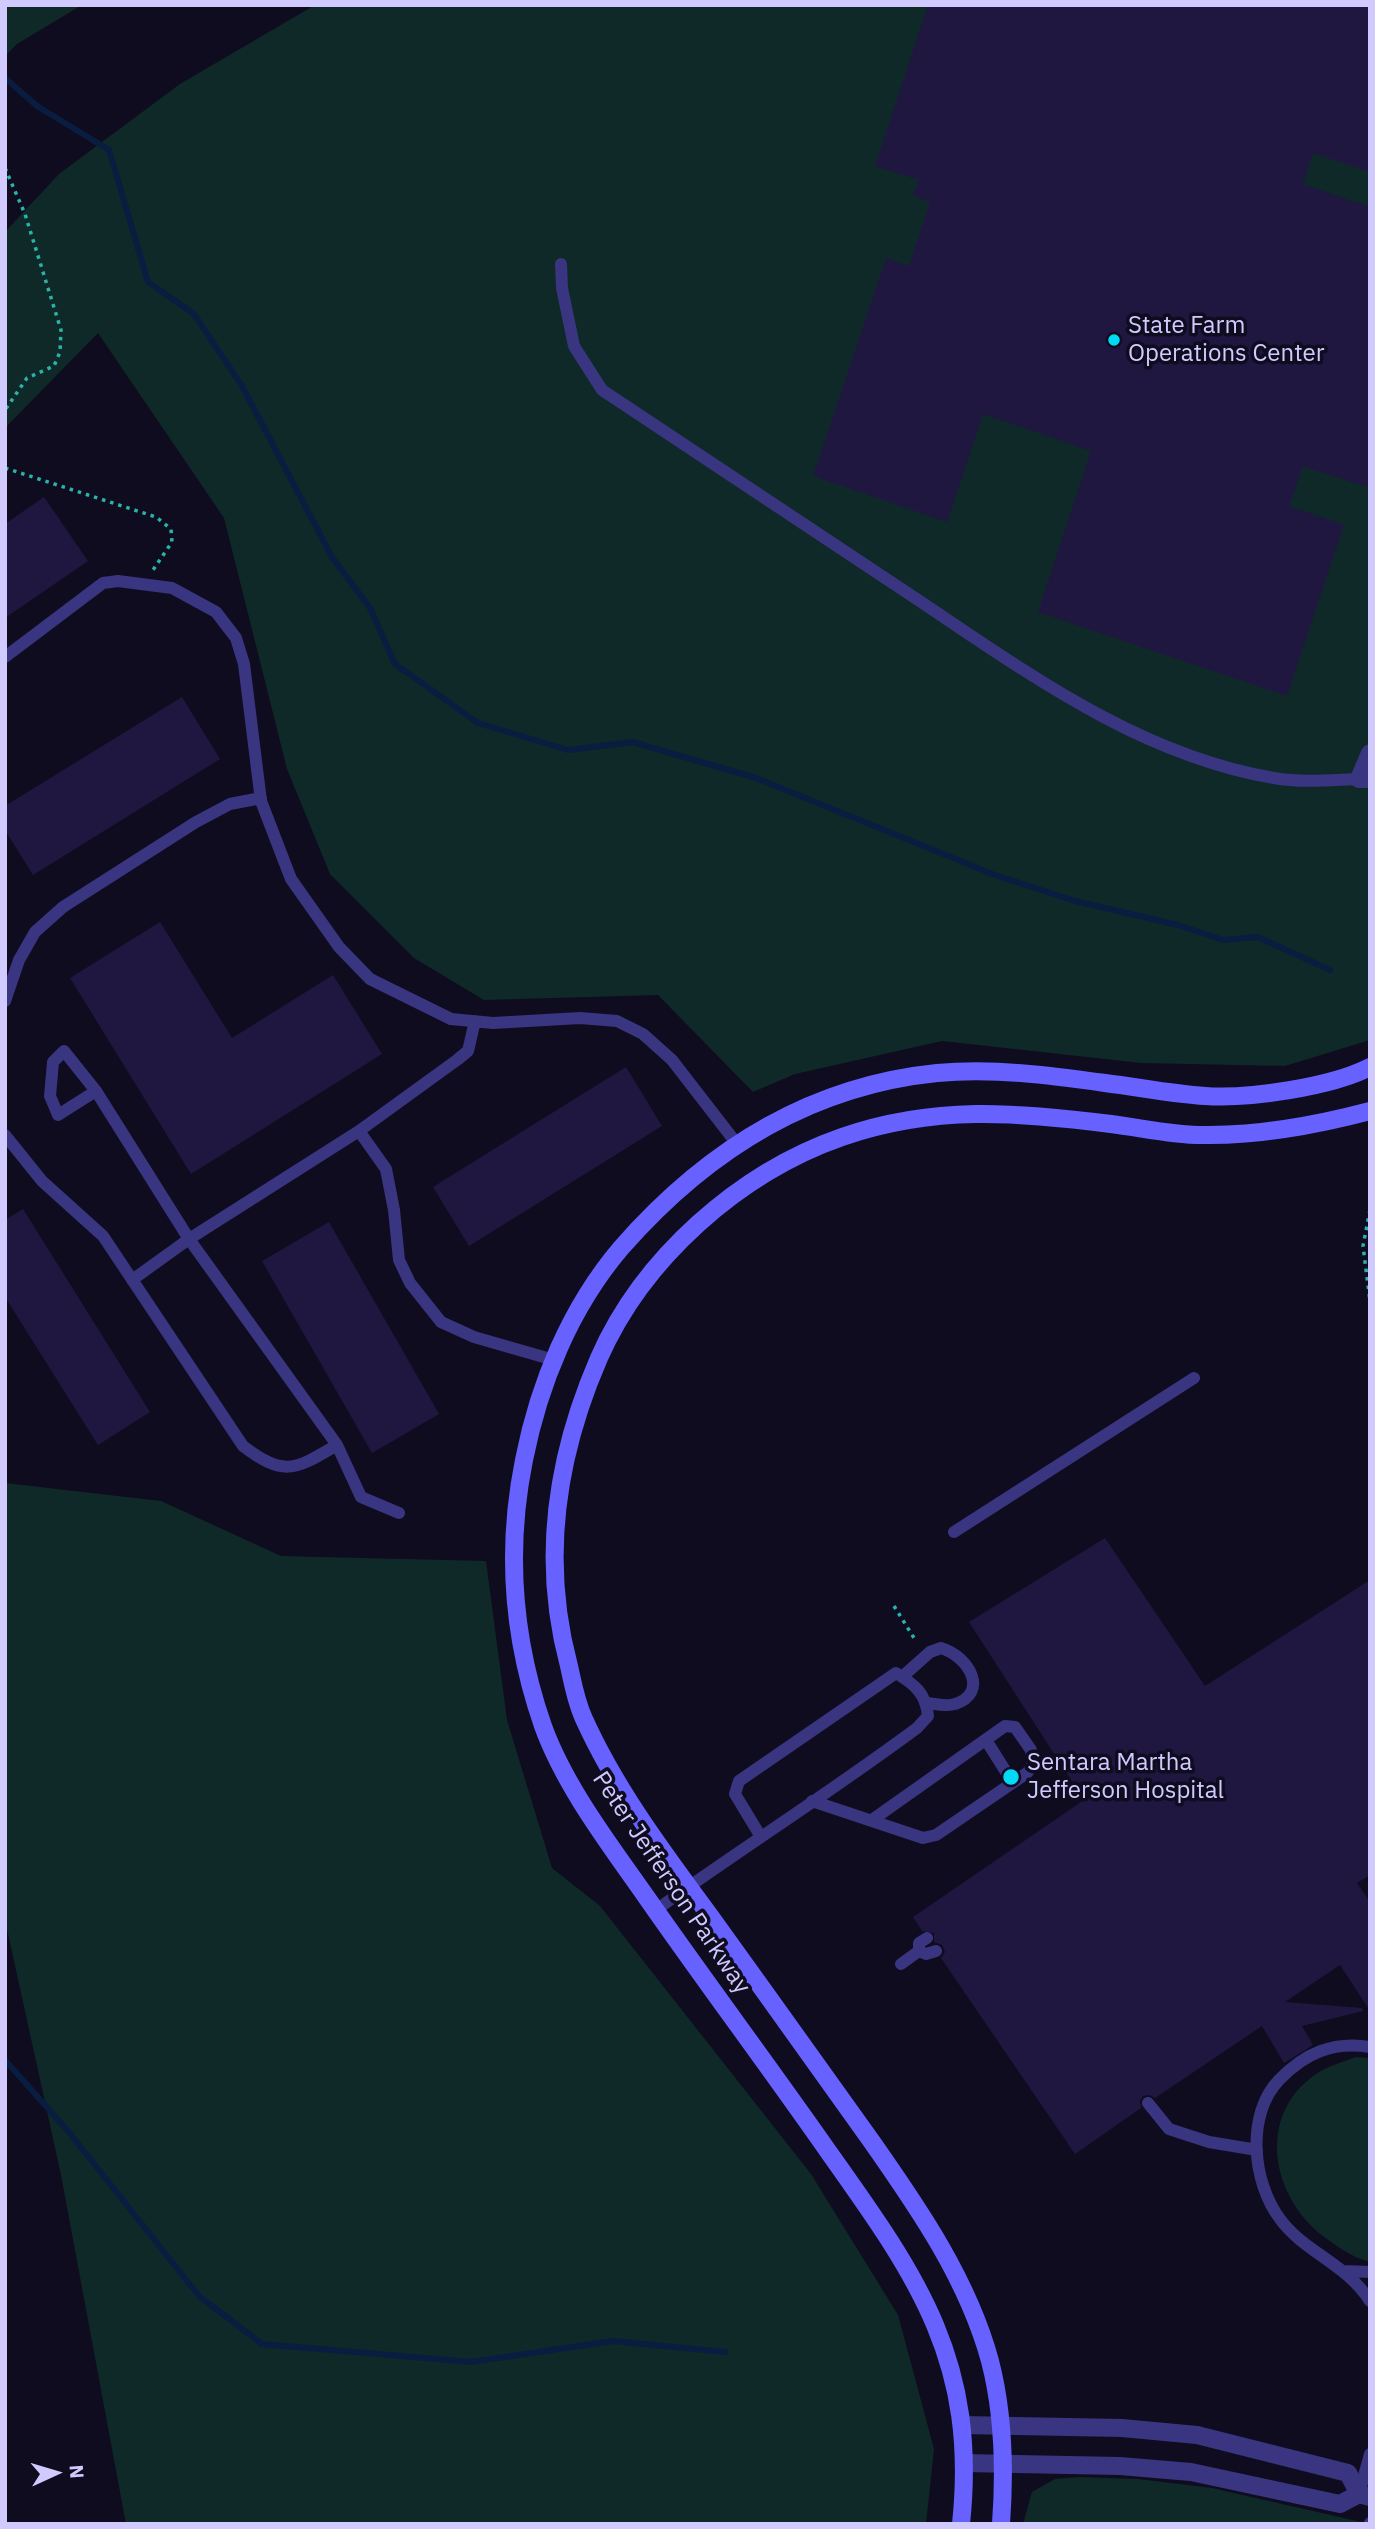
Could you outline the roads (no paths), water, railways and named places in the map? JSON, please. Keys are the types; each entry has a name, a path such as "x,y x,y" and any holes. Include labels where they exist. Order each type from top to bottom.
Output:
{"street":[{"path":"1364,779 1370,753"},
{"name":"Peter Jefferson Parkway","path":"961,2524 965,2463 962,2425 953,2375 931,2311 887,2234 589,1815 544,1729 523,1651 512,1572 516,1502 530,1430 571,1320 607,1265 658,1206 718,1156 773,1123 824,1100 883,1082 939,1073 1015,1072 1209,1097 1300,1088 1370,1067"},
{"name":"Peter Jefferson Parkway","path":"1001,2524 1002,2425 989,2360 964,2292 922,2213 624,1794 582,1714 562,1643 553,1570 556,1507 579,1404 607,1340 639,1289 686,1235 741,1189 791,1159 838,1138 892,1121 943,1113 1013,1112 1205,1136 1307,1128 1370,1111"},
{"path":"962,2425 1197,2435 1348,2473 1364,2496 1340,2504 1191,2472 1120,2466 965,2463"}],"lane":[{"path":"561,264 562,288 574,346 602,390 958,626 1140,737 1219,766 1276,779 1364,779"},
{"path":"5,657 103,583 118,581 172,588 216,612 236,638 244,664 261,797 291,879 370,979 451,1019 475,1021 580,1018 617,1021 643,1034 672,1060 737,1144"},
{"path":"5,1001 19,960 35,932 63,907 196,822 230,804 261,797"},
{"path":"132,1280 189,1239 359,1131 468,1051 475,1021"},
{"path":"96,1091 58,1115 50,1096 53,1062 64,1051 96,1091 189,1239 337,1445 361,1497 399,1513"},
{"path":"359,1131 386,1169 394,1210 399,1260 410,1283 441,1322 474,1337 554,1360"},
{"path":"5,1135 35,1174 103,1236 243,1446 260,1459 286,1467 300,1467 337,1445"},
{"path":"954,1532 1194,1378"},
{"path":"902,1677 930,1652 940,1648 963,1658 970,1666 972,1679 963,1700 953,1706 927,1703"},
{"path":"656,1910 688,1887 761,1837 917,1728 928,1716 927,1703 917,1686 896,1674 739,1781 735,1794 761,1837"},
{"path":"812,1801 872,1820 911,1837 923,1838 936,1835 1013,1783 1033,1765 1031,1751 1015,1727 1005,1726 872,1820"},
{"path":"986,1740 1013,1783"},
{"path":"919,1951 919,1943 927,1938"},
{"path":"919,1951 926,1954 936,1951"},
{"path":"901,1964 919,1951"},
{"path":"1370,2047 1333,2045 1303,2058 1273,2086 1256,2129 1257,2150 1265,2189 1280,2220 1344,2271 1370,2301"},
{"path":"1148,2103 1169,2129 1209,2142 1257,2150"},
{"path":"1344,2271 1370,2272"},
{"path":"1364,2496 1370,2454"}],"waterway":[{"path":"5,78 37,106 109,150 148,282 194,314 242,386 332,557 370,608 395,664 478,723 568,750 633,742 756,778 995,875 1075,901 1178,925 1223,940 1258,937 1330,970"},
{"path":"5,2060 68,2131 199,2296 262,2344 471,2362 613,2341 725,2352"}],"place":[{"name":"State Farm Operations Center","path":"1114,340"},
{"name":"Sentara Martha Jefferson Hospital","path":"1011,1777"}]}
